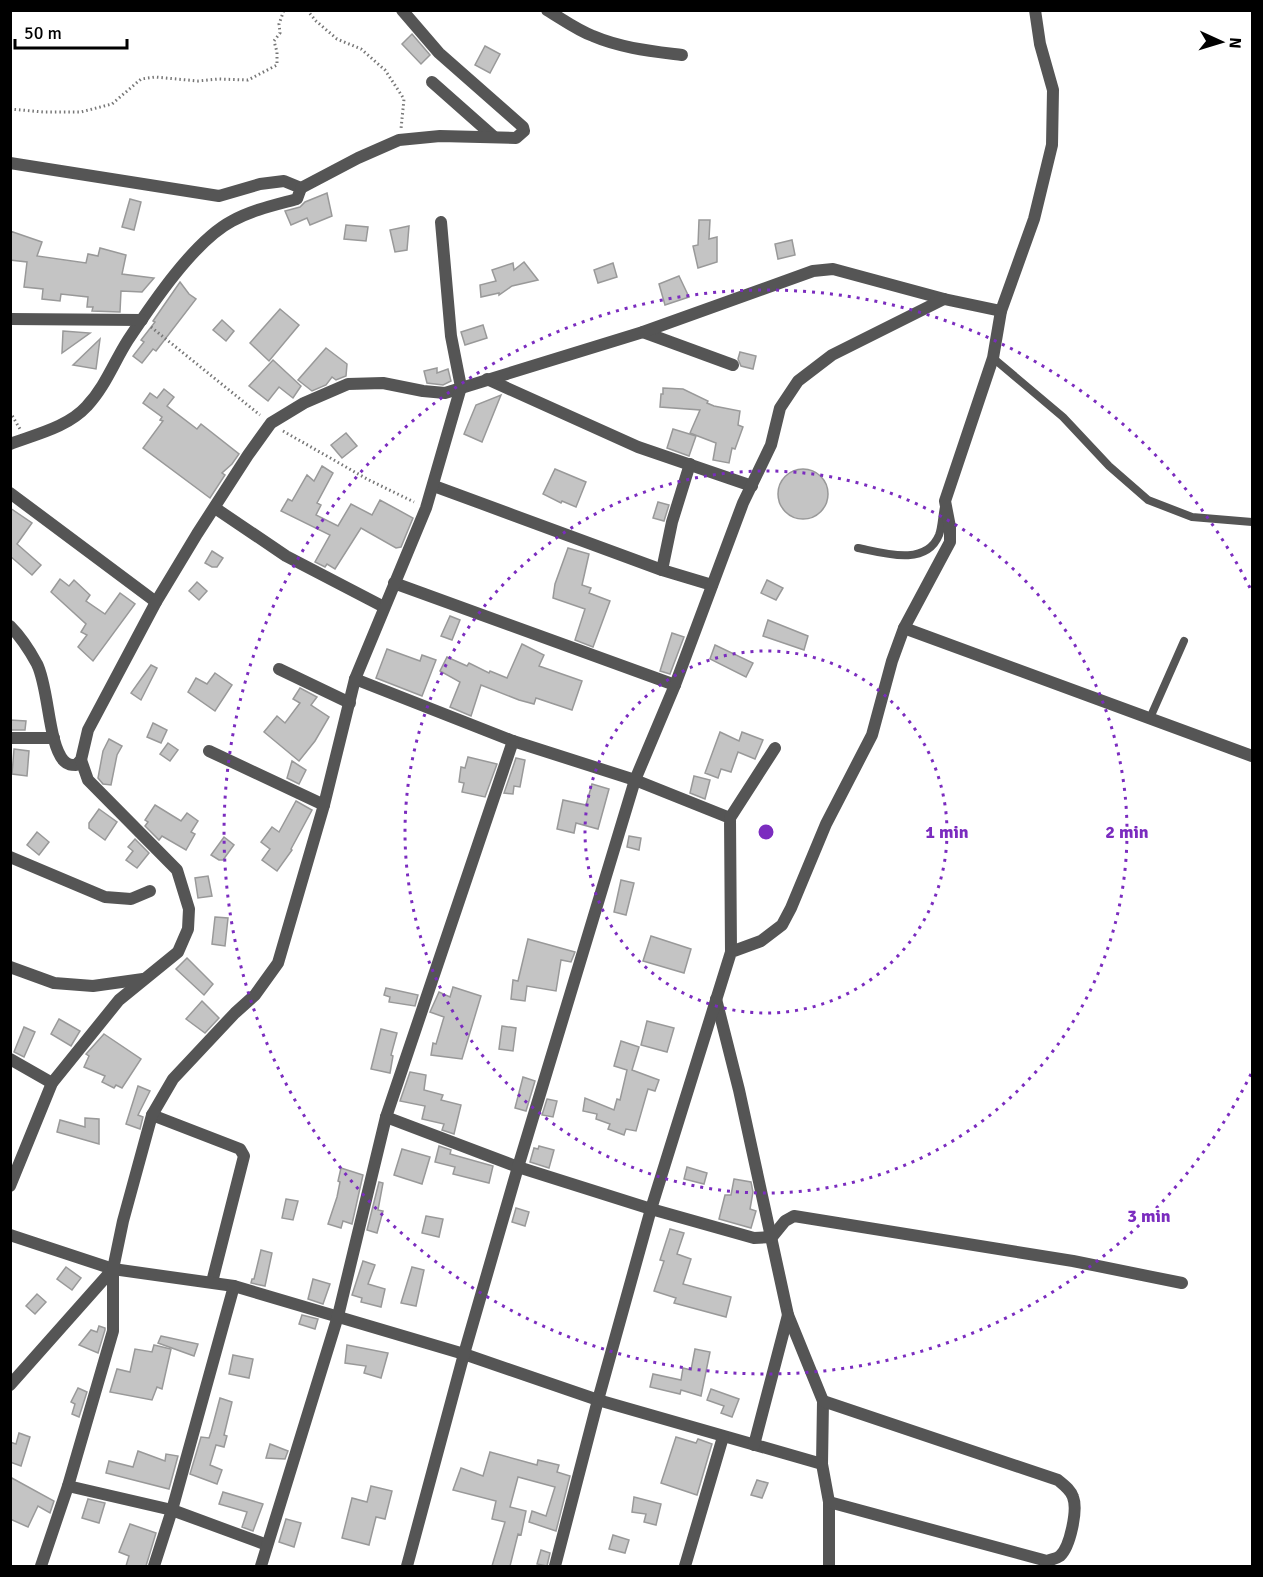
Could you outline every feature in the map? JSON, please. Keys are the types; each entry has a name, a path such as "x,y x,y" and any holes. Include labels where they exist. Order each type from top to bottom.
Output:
{"street":[{"path":"10,444 68,422 87,406 105,382 142,320 171,281 203,243 231,221 255,211 297,199 301,188 358,158 399,140 440,136 516,138 524,131 523,127 439,53 402,10"},
{"path":"547,10 591,36 642,50 682,55"},
{"path":"731,952 761,941 782,925 792,908 826,824 872,735 892,661 904,628 950,542 950,527 945,501 993,358 1001,311 1034,219 1052,145 1053,90 1040,44 1035,10"},
{"path":"432,82 493,136"},
{"path":"10,163 219,196 260,184 284,181 301,188"},
{"path":"41,1566 68,1486 113,1331 113,1269 123,1221 152,1114 173,1079 255,995 278,963 324,805 355,680 434,486 460,387 451,336 441,222"},
{"path":"12,630 37,664 45,689 54,738 63,760 69,765 76,765 81,760 88,730 156,602 197,534 271,423 304,404 348,384 383,383 445,393 643,332 813,271 833,269 944,299 1001,311"},
{"path":"407,1566 518,1167 635,780 675,685 738,515 771,446 780,408 798,381 832,355 944,299"},
{"path":"10,319 142,320"},
{"path":"643,332 733,364"},
{"path":"487,379 638,447 752,486"},
{"path":"662,570 672,522 690,464"},
{"path":"434,486 662,570 712,585"},
{"path":"10,493 156,602"},
{"path":"215,508 286,556 384,607"},
{"path":"394,584 675,685"},
{"path":"904,628 1252,756"},
{"path":"279,669 350,704"},
{"path":"355,680 513,741 635,780 730,818"},
{"path":"10,738 54,738"},
{"path":"261,1566 338,1316 386,1117 513,741"},
{"path":"555,1566 651,1209 731,952 730,818 775,748"},
{"path":"209,751 324,805"},
{"path":"10,1186 52,1083 119,1000 178,952 188,929 187,896 177,870 88,780 81,760"},
{"path":"10,857 105,897 131,899 150,891"},
{"path":"10,967 54,983 93,986 143,979"},
{"path":"717,999 788,1315 823,1401 822,1464 829,1502 829,1566"},
{"path":"10,1059 52,1083"},
{"path":"152,1114 240,1149 244,1156 212,1282"},
{"path":"386,1117 518,1167 651,1209 754,1238 772,1237 785,1221 794,1216 1073,1261 1182,1283"},
{"path":"10,1235 113,1269 234,1286 465,1354 598,1400 822,1464"},
{"path":"10,1385 113,1269"},
{"path":"154,1566 172,1510 234,1286"},
{"path":"754,1445 788,1315"},
{"path":"823,1401 1058,1480 1074,1498 1076,1509 1068,1542 1062,1554 1047,1561 829,1502"},
{"path":"685,1566 723,1437"},
{"path":"68,1486 172,1510 267,1545"}],"lane":[{"path":"993,358 1063,417 1109,466 1148,500 1192,517 1252,522"},
{"path":"858,548 899,557 925,551 939,536 945,501"},
{"path":"1150,718 1184,641"}],"path":[{"path":"10,109 81,112 112,104 141,79 155,77 198,81 248,80 277,65 274,41 280,33 279,24 284,10"},
{"path":"308,10 316,21 337,39 361,49 384,70 404,99 399,140"},
{"path":"10,412 26,438"}],"building":[{"path":"412,34 430,55 421,64 402,44"},
{"path":"485,46 500,54 490,73 475,65"},
{"path":"327,193 332,216 310,225 307,218 291,225 285,211 300,207 305,202"},
{"path":"130,199 141,202 134,230 122,227"},
{"path":"699,220 710,220 709,239 717,237 717,262 698,268 693,246 698,245"},
{"path":"346,225 368,227 366,241 344,239"},
{"path":"409,226 407,250 395,252 390,230"},
{"path":"10,231 42,242 37,256 86,263 88,254 98,256 100,248 126,255 122,274 154,278 142,292 121,291 120,312 92,311 93,307 87,307 88,297 61,294 60,301 42,299 43,289 24,287 27,262 10,260"},
{"path":"792,240 795,255 778,259 775,244"},
{"path":"524,262 538,280 512,286 499,295 499,293 481,297 480,285 496,281 492,270 513,263 514,270"},
{"path":"613,263 617,277 598,283 594,270"},
{"path":"679,276 689,297 665,305 659,284"},
{"path":"180,282 196,299 156,351 153,349 142,363 133,356 144,342 141,340 155,322 153,321"},
{"path":"280,309 299,325 269,361 250,343"},
{"path":"222,320 234,331 226,341 213,330"},
{"path":"483,325 487,338 465,345 461,332"},
{"path":"63,331 90,333 62,353"},
{"path":"100,339 96,369 73,365"},
{"path":"326,348 347,364 346,376 336,380 332,377 326,385 312,391 298,380"},
{"path":"740,352 756,356 753,369 741,366 738,359"},
{"path":"273,360 301,386 293,398 279,387 268,401 249,386"},
{"path":"437,368 437,373 448,369 451,381 443,385 427,383 424,371"},
{"path":"663,388 683,389 714,406 740,411 738,425 743,427 735,449 732,448 729,463 713,460 716,443 690,433 700,410 660,407"},
{"path":"164,389 174,397 167,406 197,429 201,424 239,454 222,473 225,475 210,498 143,448 163,421 160,420 162,417 143,403 150,393 157,398"},
{"path":"501,395 482,442 464,434 476,405"},
{"path":"673,429 696,436 689,456 667,448"},
{"path":"346,433 357,446 342,458 331,445"},
{"path":"322,466 333,473 317,503 321,505 316,515 338,526 351,504 372,515 380,500 413,518 401,547 396,548 361,528 335,569 327,564 325,567 315,562 330,535 281,511 288,499 292,501 307,475 314,481"},
{"path":"555,469 586,482 576,507 543,494"},
{"path":"798,469 808,469 821,476 828,489 828,499 821,512 808,519 798,519 789,515 782,508 778,499 778,489 782,480 789,473"},
{"path":"658,502 669,505 664,521 653,518"},
{"path":"10,508 32,523 17,544 41,565 32,575 10,556"},
{"path":"568,548 589,554 582,585 591,588 589,593 610,601 593,647 575,640 585,609 553,598 555,584"},
{"path":"212,551 223,558 217,567 205,563"},
{"path":"60,579 69,586 74,580 90,595 86,601 105,614 120,593 135,604 93,661 78,647 87,635 81,632 86,624 51,592"},
{"path":"767,580 783,588 776,600 761,593"},
{"path":"197,582 207,591 199,600 189,591"},
{"path":"450,616 460,620 452,640 441,636"},
{"path":"768,620 808,636 804,650 763,636"},
{"path":"672,633 684,637 670,674 660,671"},
{"path":"522,644 544,655 539,666 582,681 572,710 536,698 534,704 519,700 481,685 471,716 450,707 460,682 440,671 447,657 467,666 469,663 489,673 490,671 507,678"},
{"path":"715,645 753,663 746,677 710,659"},
{"path":"387,649 420,661 422,655 436,660 422,696 376,678"},
{"path":"151,665 157,668 141,700 131,693"},
{"path":"215,673 232,685 215,711 188,692 196,678 207,684"},
{"path":"300,688 317,697 311,705 329,717 315,741 299,761 264,732 277,716 285,723 300,703 293,699"},
{"path":"10,720 26,721 25,730 10,730"},
{"path":"153,723 167,730 161,743 147,737"},
{"path":"720,732 739,741 742,732 763,740 755,759 738,752 731,772 721,769 718,778 705,773"},
{"path":"109,739 122,746 117,755 111,785 103,784 98,778 103,751"},
{"path":"168,743 178,750 170,761 160,754"},
{"path":"14,749 29,751 27,776 12,774"},
{"path":"468,757 497,764 485,797 462,792 464,783 459,782 461,767 465,768"},
{"path":"516,758 525,760 520,787 514,786 513,794 504,793"},
{"path":"292,761 306,770 299,784 287,778"},
{"path":"694,776 710,780 705,799 690,793"},
{"path":"592,784 609,789 598,829 576,823 574,833 557,829 563,800 586,805"},
{"path":"296,801 312,810 292,850 277,871 262,860 270,849 261,842 272,827 279,832"},
{"path":"155,805 181,821 187,813 198,821 191,832 195,834 186,850 162,836 159,840 145,826 148,822 145,820"},
{"path":"99,809 117,822 105,840 89,828 89,823"},
{"path":"37,832 49,842 39,855 27,845"},
{"path":"629,836 641,838 639,850 627,847"},
{"path":"224,837 234,845 223,860 219,860 211,855"},
{"path":"135,839 149,853 137,868 126,860 133,851 128,847"},
{"path":"208,876 212,896 198,898 195,878"},
{"path":"621,880 634,883 626,915 614,912"},
{"path":"215,917 228,918 225,946 212,944"},
{"path":"651,936 691,949 684,973 643,961"},
{"path":"528,939 575,952 571,962 561,960 556,991 527,986 525,1001 511,999 513,980 518,981"},
{"path":"187,958 213,984 204,995 176,969"},
{"path":"453,987 481,996 462,1059 431,1055 433,1043 436,1044 444,1017 430,1012 439,992 450,997"},
{"path":"386,988 418,995 415,1006 389,1002 390,997 384,995"},
{"path":"202,1001 219,1018 205,1033 186,1019"},
{"path":"59,1019 80,1031 71,1046 51,1034"},
{"path":"647,1021 674,1028 667,1052 641,1045"},
{"path":"502,1026 516,1028 513,1051 499,1049"},
{"path":"24,1027 35,1032 24,1057 14,1052"},
{"path":"381,1029 397,1033 391,1055 393,1056 390,1073 371,1069"},
{"path":"104,1034 141,1059 122,1088 116,1085 114,1088 102,1082 105,1076 84,1067 89,1056 86,1054"},
{"path":"621,1041 639,1047 632,1070 659,1080 655,1091 648,1089 636,1131 626,1129 624,1135 608,1129 610,1124 596,1119 597,1114 583,1111 585,1098 614,1110 617,1099 620,1100 627,1070 614,1066"},
{"path":"410,1072 426,1075 424,1090 443,1095 441,1100 461,1105 454,1134 442,1130 444,1124 422,1119 425,1106 400,1101"},
{"path":"523,1077 535,1081 526,1111 515,1108"},
{"path":"138,1086 150,1091 138,1115 143,1117 140,1129 126,1124"},
{"path":"547,1099 557,1101 553,1117 542,1115"},
{"path":"85,1118 99,1119 99,1144 57,1132 60,1120 85,1127"},
{"path":"439,1146 451,1150 450,1154 493,1166 489,1183 453,1174 455,1167 435,1162"},
{"path":"539,1146 554,1150 549,1168 530,1162 534,1148 538,1149"},
{"path":"402,1149 430,1157 422,1184 394,1175"},
{"path":"687,1167 707,1173 704,1184 684,1179"},
{"path":"341,1168 363,1175 352,1224 343,1221 341,1228 328,1224 337,1197"},
{"path":"734,1179 751,1182 753,1192 750,1209 756,1211 751,1228 719,1219 725,1195 731,1195"},
{"path":"379,1182 383,1183 378,1210 383,1211 377,1233 367,1230"},
{"path":"286,1199 298,1201 293,1220 282,1218"},
{"path":"516,1208 529,1212 525,1226 512,1222"},
{"path":"426,1216 443,1219 439,1237 422,1233"},
{"path":"670,1229 684,1233 677,1254 691,1259 683,1284 731,1297 726,1317 674,1303 676,1298 654,1291 664,1261 660,1260"},
{"path":"261,1250 272,1253 265,1286 251,1283"},
{"path":"363,1261 375,1265 368,1284 385,1289 381,1307 361,1302 362,1298 352,1295"},
{"path":"66,1267 81,1278 72,1290 57,1279"},
{"path":"412,1267 424,1270 416,1306 401,1303"},
{"path":"313,1279 330,1284 323,1304 308,1299"},
{"path":"37,1294 46,1302 35,1314 26,1306"},
{"path":"302,1315 318,1319 315,1329 299,1324"},
{"path":"99,1326 105,1330 98,1353 79,1345 91,1330 97,1332"},
{"path":"161,1336 198,1344 194,1356 158,1343"},
{"path":"154,1345 171,1349 162,1389 157,1387 152,1400 110,1392 117,1369 130,1372 135,1349 152,1352"},
{"path":"347,1345 388,1353 381,1378 364,1373 366,1366 345,1363"},
{"path":"695,1349 710,1352 701,1396 681,1390 680,1394 650,1387 653,1374 681,1380 683,1368 691,1370"},
{"path":"233,1355 253,1359 249,1378 229,1374"},
{"path":"78,1388 87,1392 79,1417 72,1414 75,1404 71,1402"},
{"path":"711,1389 739,1399 732,1417 721,1413 724,1406 707,1400"},
{"path":"220,1398 232,1402 224,1435 227,1436 224,1447 216,1445 210,1465 222,1470 217,1484 190,1474 201,1437 209,1438"},
{"path":"19,1433 30,1437 21,1466 10,1462 10,1442 16,1444"},
{"path":"676,1437 696,1443 698,1439 712,1444 697,1495 661,1483"},
{"path":"270,1444 288,1451 285,1459 266,1458"},
{"path":"138,1451 165,1461 166,1454 178,1456 169,1489 106,1473 109,1461 133,1467"},
{"path":"490,1452 537,1465 538,1460 559,1465 557,1472 570,1476 556,1531 529,1522 532,1511 546,1516 555,1487 518,1477 510,1507 526,1511 521,1535 518,1534 510,1566 492,1566 505,1522 492,1519 496,1501 453,1490 461,1468 483,1476"},
{"path":"10,1477 54,1501 50,1513 38,1506 28,1527 10,1519"},
{"path":"757,1480 768,1483 762,1498 751,1495"},
{"path":"371,1486 392,1491 385,1519 376,1517 369,1545 342,1538 352,1498 367,1502"},
{"path":"223,1492 263,1504 253,1531 242,1527 247,1512 219,1504"},
{"path":"634,1497 661,1504 656,1525 644,1522 646,1514 632,1512"},
{"path":"88,1499 105,1503 99,1523 82,1518"},
{"path":"286,1519 301,1523 294,1547 279,1542"},
{"path":"130,1524 156,1533 146,1566 126,1566 129,1556 119,1552"},
{"path":"613,1535 629,1540 625,1553 609,1549"},
{"path":"541,1550 550,1553 547,1566 537,1564"}]}
